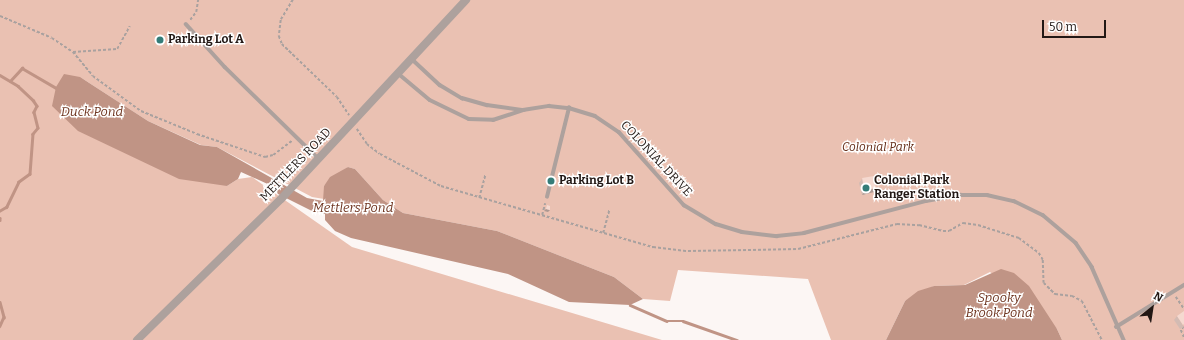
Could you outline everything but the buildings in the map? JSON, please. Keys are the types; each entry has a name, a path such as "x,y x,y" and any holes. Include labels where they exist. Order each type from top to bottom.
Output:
{"street":[{"name":"METTLERS ROAD","path":"137,340 281,199 399,74 466,0"}],"lane":[{"path":"186,24 225,67 319,159"},
{"name":"COLONIAL DRIVE","path":"412,59 440,85 462,98 487,105 523,110"},
{"name":"COLONIAL DRIVE","path":"399,74 430,100 469,119 494,120 523,110 549,106 570,108 595,116 619,132 673,195 689,209 716,224 742,232 777,236 804,233 926,200 960,195 987,195 1029,207 1056,224 1084,254 1116,327 1124,340"},
{"path":"547,197 570,108"},
{"path":"1116,327 1184,285"}],"path":[{"path":"186,24 196,12 198,0"},
{"path":"293,0 281,20 279,36 282,44 337,97 350,117"},
{"path":"0,16 52,38 74,52 93,76 141,111 197,134 266,157 273,156 296,137"},
{"path":"74,52 117,49 130,26"},
{"path":"356,127 367,144 392,161 441,186 603,233 673,250 798,249 897,224 919,225 943,231 968,223 1019,238 1039,253 1043,260 1044,283 1055,294 1072,296 1082,301 1102,340"},
{"path":"479,198 485,175"},
{"path":"542,216 547,197"},
{"path":"603,233 609,210"},
{"path":"1172,293 1184,309"},
{"path":"1184,327 1181,330 1184,337"}],"green space":[{"name":"Colonial Park","path":"0,0 1184,0 1184,340 1062,340 1057,329 990,272 964,285 934,286 905,301 886,340 831,340 808,279 678,270 670,301 643,299 614,277 497,231 403,213 383,200 355,169 348,167 324,186 324,199 312,197 217,147 201,145 148,121 80,77 227,186 238,179 252,177 352,247 662,340 0,340"}],"water":[{"path":"64,74 80,77 148,121 200,145 217,147 307,198 323,201 324,186 330,177 348,167 355,169 383,200 403,213 497,231 614,277 643,299 630,305 569,302 508,274 351,238 335,231 325,220 325,214 312,211 278,194 272,186 241,172 238,179 227,186 179,179 78,131 52,106 56,87"},
{"name":"Spooky Brook Pond","path":"1001,269 1014,273 1029,286 1057,329 1062,340 886,340 905,301 918,291 934,286 965,285"}],"waterway":[{"path":"10,81 22,68 58,89"},
{"path":"0,75 18,86 33,100 37,106 34,112 38,128 33,134 30,174 19,182 7,207 0,211"},
{"path":"0,302 4,317 0,326"},
{"path":"630,305 667,321 683,321 737,340"}],"place":[{"name":"Parking Lot A","path":"160,40"},
{"name":"Parking Lot B","path":"551,181"},
{"name":"Colonial Park Ranger Station","path":"866,188"}],"water label":[{"name":"Duck Pond","path":"92,112"},
{"name":"Mettlers Pond","path":"353,208"}]}
